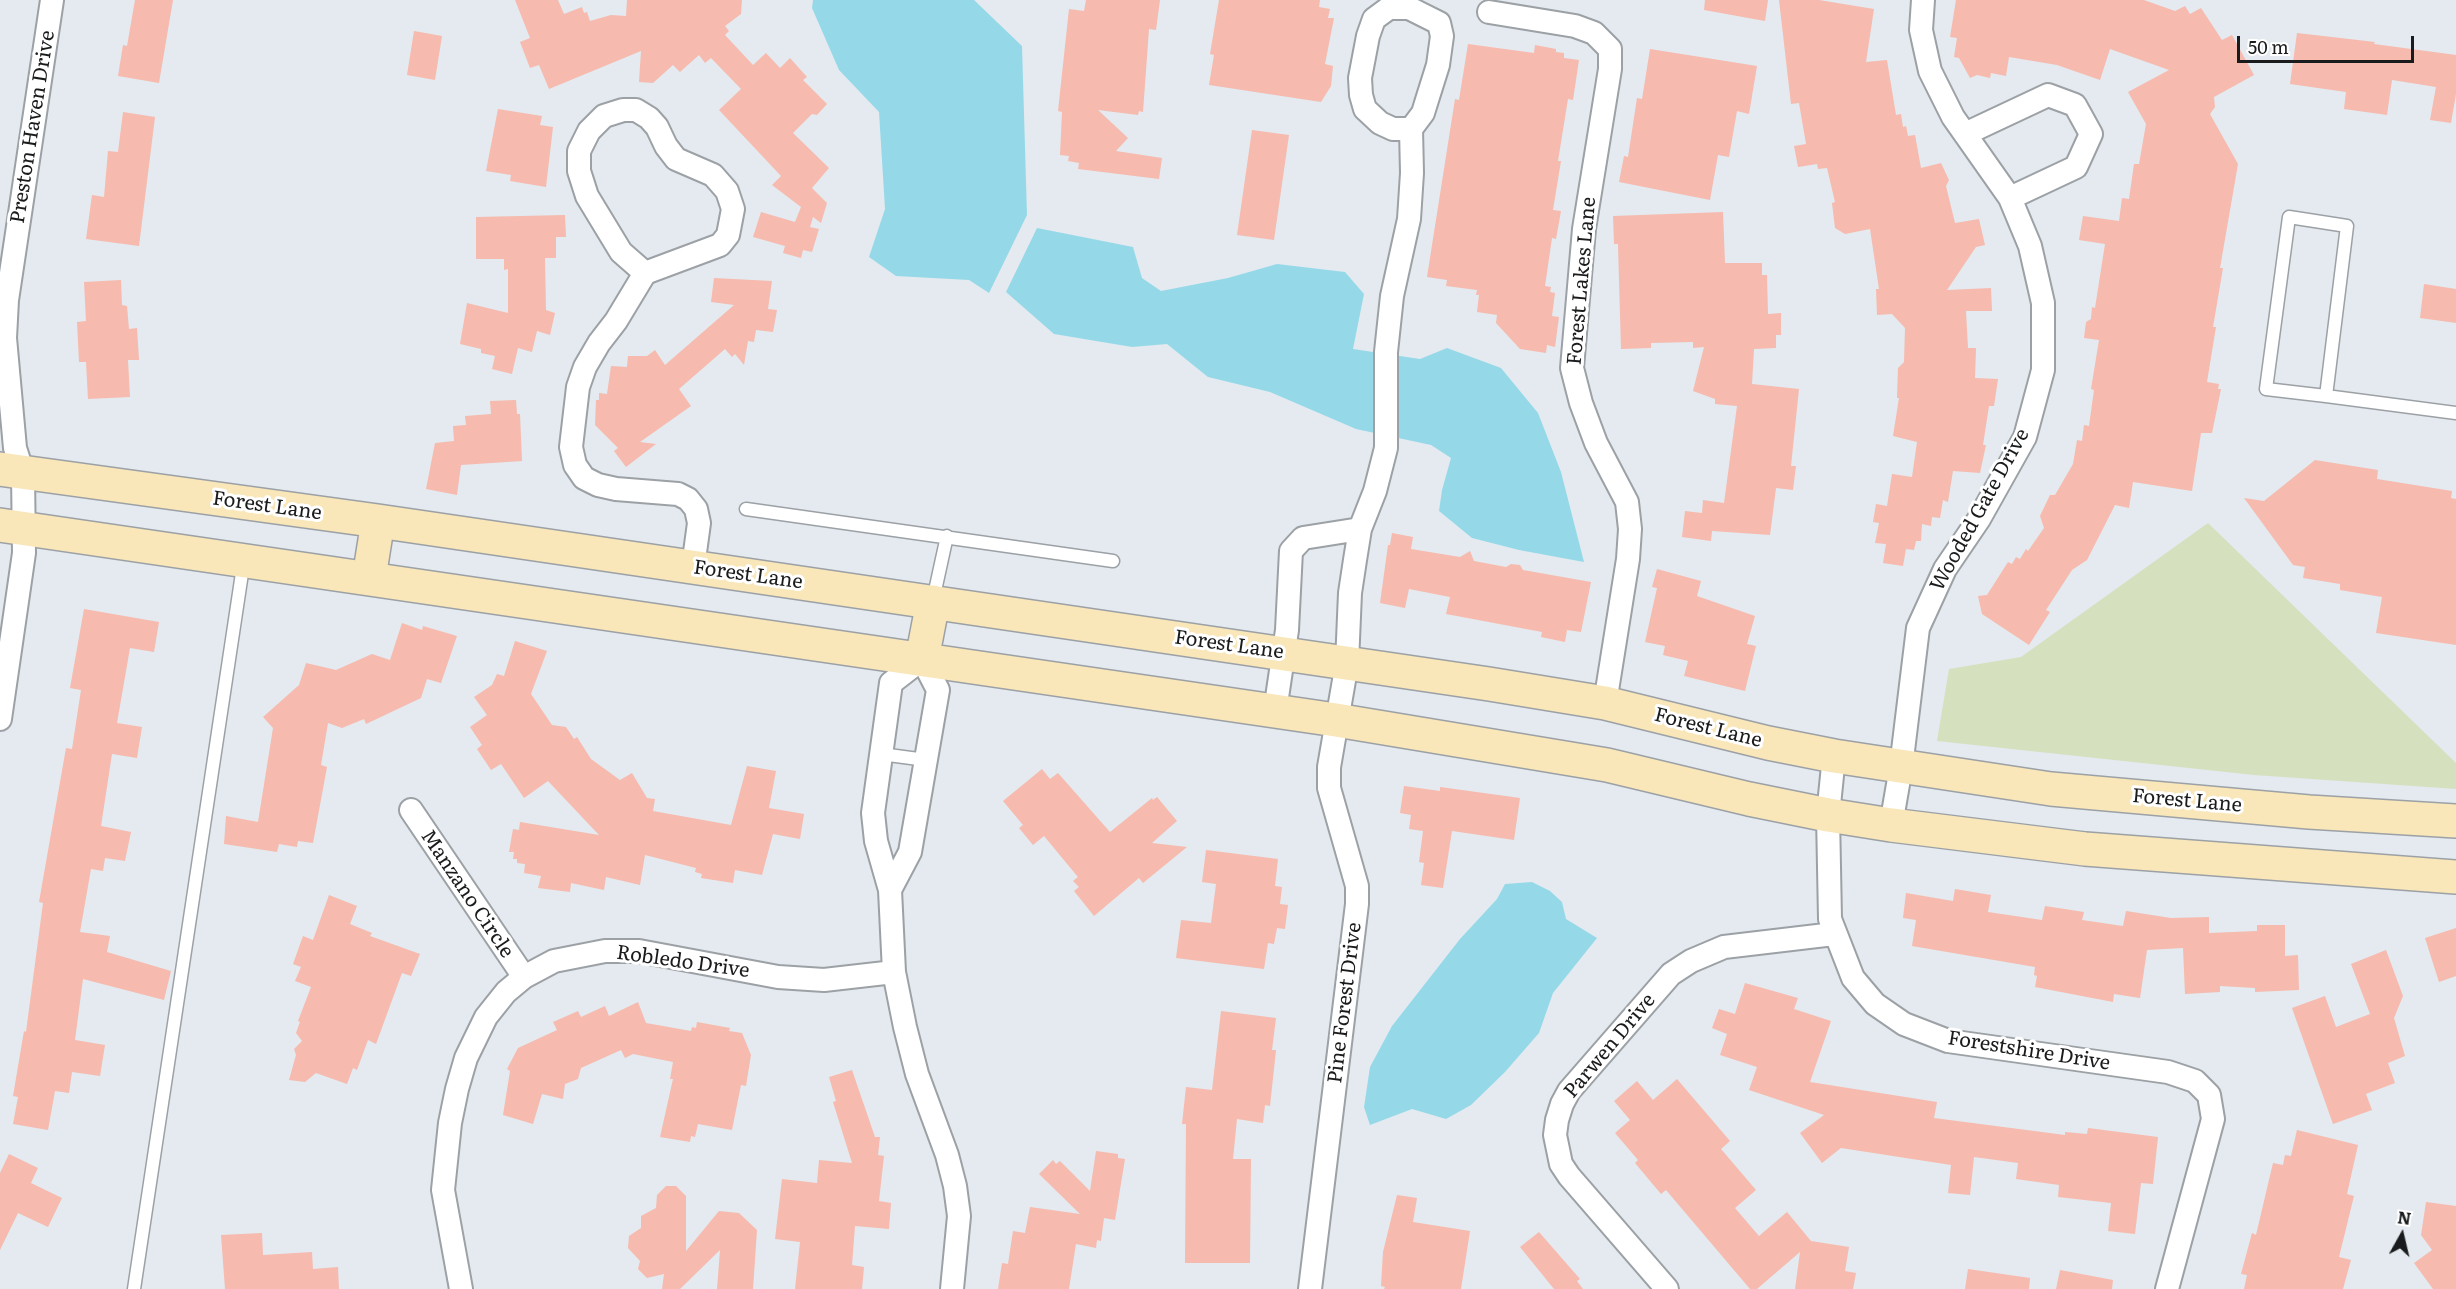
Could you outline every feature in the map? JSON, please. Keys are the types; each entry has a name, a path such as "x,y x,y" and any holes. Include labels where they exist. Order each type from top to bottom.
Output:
{"main road":[{"name":"Forest Lane","path":"11,471 378,521 1285,653 1605,703 1768,743 1834,756 2051,789 2309,812 2456,821"},
{"path":"369,578 378,521"},
{"path":"12,526 1336,720 1607,765 1828,815 1891,825 2085,849 2456,877"},
{"path":"922,659 933,602"}],"street":[{"name":"Preston Haven Drive","path":"0,719 24,553 12,526 11,471 15,448 5,338 7,300 52,0"},
{"name":"Wooded Gate Drive","path":"1891,825 1901,767 1918,628 1945,569 1979,519 2025,437 2043,370 2043,303 2030,246 2010,198 1953,117 1930,71 1921,30 1923,0"},
{"path":"1389,8 1409,8 1439,23 1442,36 1438,65 1423,113 1411,129 1393,129 1380,123 1365,109 1361,95 1360,78 1368,36 1374,19 1389,8"},
{"name":"Forest Lakes Lane","path":"1489,12 1575,26 1594,33 1610,49 1610,69 1584,229 1572,368 1581,404 1596,443 1627,502 1630,529 1628,559 1605,703"},
{"path":"1965,134 2048,95 2075,105 2091,134 2076,167 2010,198"},
{"path":"645,273 621,252 587,196 579,171 579,152 589,131 604,116 623,110 636,110 649,118 676,159 713,175 727,190 733,209 728,236 720,245 645,273 585,367 578,387 571,447 575,465 584,478 598,485 616,489 678,494 688,499 696,509 699,523 693,567"},
{"name":"Pine Forest Drive","path":"1310,1289 1357,904 1357,886 1329,788 1336,720 1347,663 1350,593 1360,529 1376,491 1386,448 1386,352 1392,296 1409,219 1413,173 1411,129"},
{"path":"1275,711 1285,653 1291,551 1303,538 1360,529"},
{"path":"890,890 910,852 938,690 922,659 891,683 873,813 876,842 890,890 894,972 904,1027 917,1074 955,1186 959,1216 952,1289"},
{"name":"Forestshire Drive","path":"1834,756 1828,815 1830,920 1853,978 1875,1004 1904,1024 1948,1041 2168,1072 2195,1081 2209,1095 2213,1119 2167,1289"},
{"name":"Manzano Circle","path":"411,810 524,977"},
{"name":"Parwen Drive","path":"1667,1289 1561,1164 1555,1135 1562,1104 1569,1091 1671,974 1691,961 1724,947 1834,934"},
{"name":"Robledo Drive","path":"461,1289 443,1190 457,1089 466,1058 486,1017 506,992 524,977 554,961 605,951 639,951 778,977 848,978 894,972"}],"lane":[{"path":"2326,396 2346,226 2289,217 2266,389 2456,413"},
{"path":"746,509 1113,561"},
{"path":"933,602 947,536"},
{"path":"134,1289 244,560"},
{"path":"881,753 926,760"}],"green space":[{"path":"2208,523 2456,763 2456,789 2254,775 1937,741 1949,669 2021,657"}],"water":[{"path":"813,0 974,0 1022,46 1027,215 989,293 969,280 896,276 869,257 885,209 879,112 839,70 812,8"},
{"path":"1037,228 1133,247 1142,278 1161,291 1228,278 1277,264 1345,272 1364,294 1353,349 1420,359 1447,348 1501,368 1538,413 1561,472 1584,562 1519,550 1472,538 1439,511 1451,458 1431,445 1356,429 1270,392 1208,377 1167,344 1132,347 1054,334 1006,292"},
{"path":"1532,882 1550,891 1562,902 1566,919 1597,938 1553,993 1539,1033 1505,1072 1471,1105 1446,1119 1412,1109 1370,1125 1364,1107 1370,1067 1392,1026 1460,939 1497,899 1505,884"}],"building":[{"path":"135,0 173,0 159,83 118,76 123,45 127,46"},
{"path":"515,0 558,0 564,14 582,7 584,13 587,12 590,21 611,15 626,16 627,0 742,0 741,14 725,26 729,31 725,35 753,65 766,53 780,68 790,58 807,77 803,80 827,104 817,115 812,114 793,133 829,168 812,188 827,203 821,223 813,217 810,227 819,229 812,252 803,250 801,258 783,253 785,246 753,237 761,212 795,222 801,207 772,185 781,176 719,110 741,89 711,58 705,63 699,55 680,72 673,65 653,83 639,82 641,51 549,89 539,65 530,68 520,42 530,38"},
{"path":"1086,0 1160,0 1156,30 1149,29 1143,112 1139,111 1138,115 1098,110 1128,138 1116,151 1162,158 1159,179 1078,169 1079,163 1068,161 1069,156 1060,155 1062,112 1058,111 1069,9 1084,11"},
{"path":"1219,0 1320,0 1319,7 1330,9 1328,18 1334,18 1325,64 1333,66 1331,86 1321,102 1209,85 1214,55 1210,54"},
{"path":"1705,0 1768,0 1765,21 1704,10"},
{"path":"1779,0 1819,0 1874,9 1866,62 1887,60 1896,115 1901,114 1903,127 1906,126 1908,136 1915,135 1921,168 1941,163 1949,180 1946,186 1955,223 1979,219 1985,245 1976,247 1947,290 1991,288 1992,311 1966,311 1968,348 1976,348 1975,378 1998,379 1994,406 1989,406 1983,445 1986,445 1980,473 1953,471 1948,502 1943,500 1940,518 1932,517 1931,526 1922,524 1921,541 1916,541 1914,550 1906,549 1903,566 1883,563 1886,544 1875,543 1879,523 1873,522 1876,504 1887,506 1892,474 1912,477 1917,442 1893,436 1899,398 1897,398 1898,368 1904,362 1905,328 1892,314 1877,315 1876,289 1879,289 1870,229 1845,234 1835,228 1832,203 1835,202 1827,168 1818,169 1817,164 1798,167 1794,146 1806,144 1799,103 1791,104"},
{"path":"1956,0 2144,0 2175,11 2185,6 2190,14 2201,8 2222,40 2232,35 2254,75 2214,97 2215,107 2210,114 2238,164 2220,268 2223,268 2207,382 2219,384 2218,389 2221,389 2212,433 2201,433 2192,491 2133,482 2129,508 2115,505 2087,560 2072,570 2046,610 2050,612 2029,645 1982,614 1978,596 1987,595 2008,562 2012,564 2016,557 2020,559 2044,528 2040,516 2050,495 2055,495 2073,464 2077,440 2082,441 2084,425 2089,426 2094,390 2091,389 2099,340 2084,338 2086,322 2091,319 2092,307 2095,308 2105,244 2079,240 2083,216 2119,221 2122,198 2129,199 2134,164 2139,164 2146,124 2128,92 2169,70 2110,49 2100,80 2057,65 2009,57 2006,76 1991,73 1990,78 1977,75 1970,78 1959,58 1954,57 1957,38 1950,37"},
{"path":"414,31 442,36 435,80 407,75"},
{"path":"2297,33 2456,55 2456,94 2451,123 2430,120 2436,87 2392,80 2387,115 2344,109 2346,92 2290,84"},
{"path":"1468,44 1534,53 1535,45 1556,49 1556,52 1564,53 1564,58 1579,60 1573,100 1568,99 1558,161 1561,161 1553,210 1561,211 1556,239 1552,238 1545,286 1551,287 1550,292 1555,293 1552,316 1559,317 1555,347 1547,345 1546,353 1520,349 1496,323 1497,315 1477,312 1479,295 1476,295 1477,290 1446,286 1447,280 1427,277 1455,99 1459,100"},
{"path":"1650,49 1757,66 1749,114 1737,111 1729,157 1718,155 1710,200 1619,182 1624,156 1628,157 1637,98 1642,99"},
{"path":"498,109 542,116 540,125 553,127 546,187 510,181 511,175 486,171"},
{"path":"123,112 155,117 139,246 86,239 92,195 104,197 108,151 118,152"},
{"path":"1252,130 1289,135 1274,240 1237,235"},
{"path":"1723,212 1725,263 1762,263 1762,275 1767,275 1768,314 1781,313 1781,335 1776,335 1776,348 1754,349 1752,384 1799,389 1791,466 1796,466 1793,490 1776,488 1770,535 1712,531 1711,541 1682,537 1685,511 1702,513 1703,500 1724,503 1737,406 1715,404 1715,399 1693,391 1704,347 1693,348 1693,342 1651,343 1651,348 1621,349 1618,244 1614,244 1613,216"},
{"path":"565,215 566,237 556,237 556,258 545,258 546,310 555,313 550,335 537,331 532,352 518,348 512,374 492,369 495,356 481,353 481,349 460,344 467,303 508,313 508,269 504,270 504,259 476,259 476,217"},
{"path":"714,278 772,281 768,309 777,310 773,332 756,330 754,342 748,341 744,365 735,354 732,357 725,349 679,389 691,406 640,442 656,444 626,467 614,451 618,448 595,425 596,400 599,400 599,393 607,394 611,366 627,367 628,356 647,356 655,350 665,365 734,305 711,302"},
{"path":"121,280 122,305 127,306 129,329 137,328 139,360 128,360 130,397 88,399 86,362 79,362 77,322 86,321 84,282"},
{"path":"2424,284 2456,289 2456,323 2420,318"},
{"path":"516,400 517,414 520,414 522,461 461,465 457,495 426,489 435,443 454,441 453,426 466,425 465,416 491,414 490,401"},
{"path":"2315,460 2378,470 2377,479 2452,491 2451,498 2456,499 2456,645 2376,633 2382,597 2340,590 2340,584 2303,578 2305,567 2293,565 2244,498 2264,501"},
{"path":"1392,533 1413,537 1411,549 1460,557 1470,551 1474,561 1506,567 1511,564 1520,565 1523,570 1591,582 1581,632 1567,630 1565,642 1541,637 1542,632 1446,614 1450,597 1409,589 1405,608 1380,603 1388,545 1390,545"},
{"path":"1657,569 1701,581 1697,596 1755,616 1747,644 1756,646 1745,691 1684,676 1688,661 1663,655 1665,646 1645,642 1657,588 1652,587"},
{"path":"84,609 159,622 154,652 130,648 117,723 142,727 137,758 112,754 101,826 131,832 125,861 105,858 103,871 91,869 80,932 110,936 107,952 171,971 164,1000 83,979 75,1040 105,1045 100,1076 72,1072 69,1093 55,1091 48,1130 13,1124 18,1097 13,1096 24,1031 26,1032 43,903 39,902 66,748 72,749 81,690 70,688"},
{"path":"402,623 422,630 423,626 457,636 441,683 427,679 421,698 366,724 364,719 342,728 328,723 321,765 327,767 313,843 298,841 297,847 279,844 277,852 224,844 226,816 258,822 273,728 263,717 299,685 306,663 336,670 372,654 390,660"},
{"path":"515,641 547,651 531,694 552,725 566,727 574,739 577,737 591,759 620,780 632,773 647,798 655,799 653,811 731,825 747,766 776,771 769,808 804,814 800,839 773,834 762,875 735,870 733,883 701,878 702,874 695,872 696,868 645,855 640,885 606,877 604,890 571,883 570,892 538,888 541,876 524,873 525,864 517,863 517,859 513,859 514,852 509,852 513,829 519,830 520,822 599,835 548,781 524,798 501,764 491,770 477,749 482,745 470,727 487,715 474,697 492,685 497,674 504,676"},
{"path":"1042,769 1050,779 1058,773 1110,832 1152,798 1153,800 1157,797 1177,821 1152,843 1187,847 1143,883 1139,878 1094,916 1074,891 1079,887 1073,881 1078,877 1044,836 1033,845 1019,828 1023,825 1003,801"},
{"path":"1404,786 1440,791 1440,787 1520,798 1514,840 1452,831 1443,888 1421,885 1424,863 1419,862 1423,831 1409,829 1411,815 1400,813"},
{"path":"1206,850 1278,859 1275,886 1282,887 1280,904 1288,905 1285,929 1277,928 1274,944 1268,943 1264,969 1176,958 1181,920 1211,923 1216,884 1202,882"},
{"path":"1955,889 1991,895 1988,912 2042,920 2045,906 2084,912 2082,920 2123,926 2126,911 2171,918 2209,917 2209,933 2257,931 2257,925 2285,925 2285,956 2298,955 2299,990 2255,992 2255,988 2220,986 2220,992 2185,994 2183,948 2147,950 2140,998 2114,994 2113,1002 2035,987 2037,976 2034,975 2035,967 1912,946 1916,920 1903,918 1906,893 1953,901"},
{"path":"329,895 357,906 350,924 372,933 370,936 420,954 411,976 402,973 376,1044 368,1040 357,1070 353,1068 347,1084 316,1073 305,1082 289,1080 296,1055 294,1049 302,1041 296,1033 300,1022 298,1021 311,987 295,981 301,967 293,964 303,936 313,940"},
{"path":"2456,928 2456,976 2439,982 2425,938"},
{"path":"2386,950 2403,996 2394,1018 2405,1056 2388,1063 2395,1083 2366,1094 2372,1110 2333,1124 2292,1008 2325,996 2336,1027 2370,1014 2351,964"},
{"path":"1745,983 1798,998 1794,1009 1831,1021 1810,1082 1937,1102 1934,1118 2065,1135 2065,1132 2087,1134 2088,1128 2158,1137 2153,1184 2141,1183 2135,1234 2108,1231 2111,1203 2058,1197 2059,1185 2016,1179 2018,1163 1974,1157 1970,1195 1948,1193 1951,1165 1841,1148 1822,1163 1800,1133 1824,1115 1749,1090 1757,1067 1720,1055 1727,1034 1712,1028 1719,1009 1735,1014"},
{"path":"638,1002 646,1023 691,1031 692,1027 696,1028 697,1022 730,1028 729,1031 742,1033 751,1055 746,1086 741,1085 732,1130 698,1124 695,1137 691,1136 690,1142 660,1137 673,1079 670,1079 673,1062 633,1054 625,1058 621,1050 581,1068 578,1079 565,1084 563,1099 542,1094 533,1124 503,1115 510,1071 507,1069 518,1048 557,1030 553,1022 578,1011 581,1017 605,1006 609,1016"},
{"path":"1221,1011 1276,1018 1272,1050 1276,1050 1270,1106 1265,1105 1263,1123 1237,1119 1233,1159 1251,1159 1250,1263 1185,1263 1186,1124 1182,1124 1186,1087 1212,1090"},
{"path":"852,1070 875,1137 880,1137 878,1155 884,1156 879,1201 891,1203 889,1229 855,1226 852,1265 864,1267 862,1289 795,1289 800,1242 775,1239 782,1179 817,1183 819,1160 852,1163 833,1102 836,1101 829,1077"},
{"path":"1677,1079 1730,1141 1721,1149 1756,1190 1735,1208 1759,1236 1787,1212 1811,1241 1849,1247 1845,1271 1856,1273 1853,1289 1795,1289 1800,1252 1757,1289 1750,1289 1666,1190 1661,1194 1635,1163 1638,1160 1615,1133 1630,1120 1614,1101 1637,1081 1653,1100"},
{"path":"2297,1130 2358,1145 2347,1194 2354,1196 2339,1257 2351,1260 2343,1289 2244,1289 2247,1275 2241,1274 2252,1233 2256,1235 2273,1163 2283,1165 2285,1155 2291,1156"},
{"path":"1096,1151 1118,1154 1118,1158 1125,1159 1115,1220 1104,1218 1101,1241 1097,1240 1096,1248 1076,1244 1069,1289 998,1289 1002,1263 1008,1264 1013,1231 1025,1233 1030,1207 1080,1214 1039,1174 1053,1160 1056,1164 1060,1161 1090,1191"},
{"path":"9,1154 38,1168 31,1183 62,1198 48,1227 18,1213 0,1250 0,1173"},
{"path":"666,1186 676,1186 686,1196 686,1251 719,1211 739,1213 757,1230 753,1289 717,1289 720,1250 680,1289 662,1289 664,1274 647,1278 638,1269 640,1261 628,1248 629,1236 641,1228 641,1216 656,1208 657,1195"},
{"path":"1397,1195 1417,1198 1413,1222 1470,1231 1461,1289 1384,1289 1385,1287 1381,1286 1383,1252"},
{"path":"2426,1202 2456,1206 2456,1289 2433,1289 2414,1263 2432,1250 2421,1235"},
{"path":"1539,1232 1580,1279 1577,1281 1583,1289 1554,1289 1520,1247"},
{"path":"262,1233 263,1255 312,1252 313,1269 338,1267 339,1289 225,1289 221,1235"},
{"path":"1968,1269 2030,1278 2029,1289 1965,1289"},
{"path":"2060,1270 2113,1280 2112,1289 2056,1289"}]}
